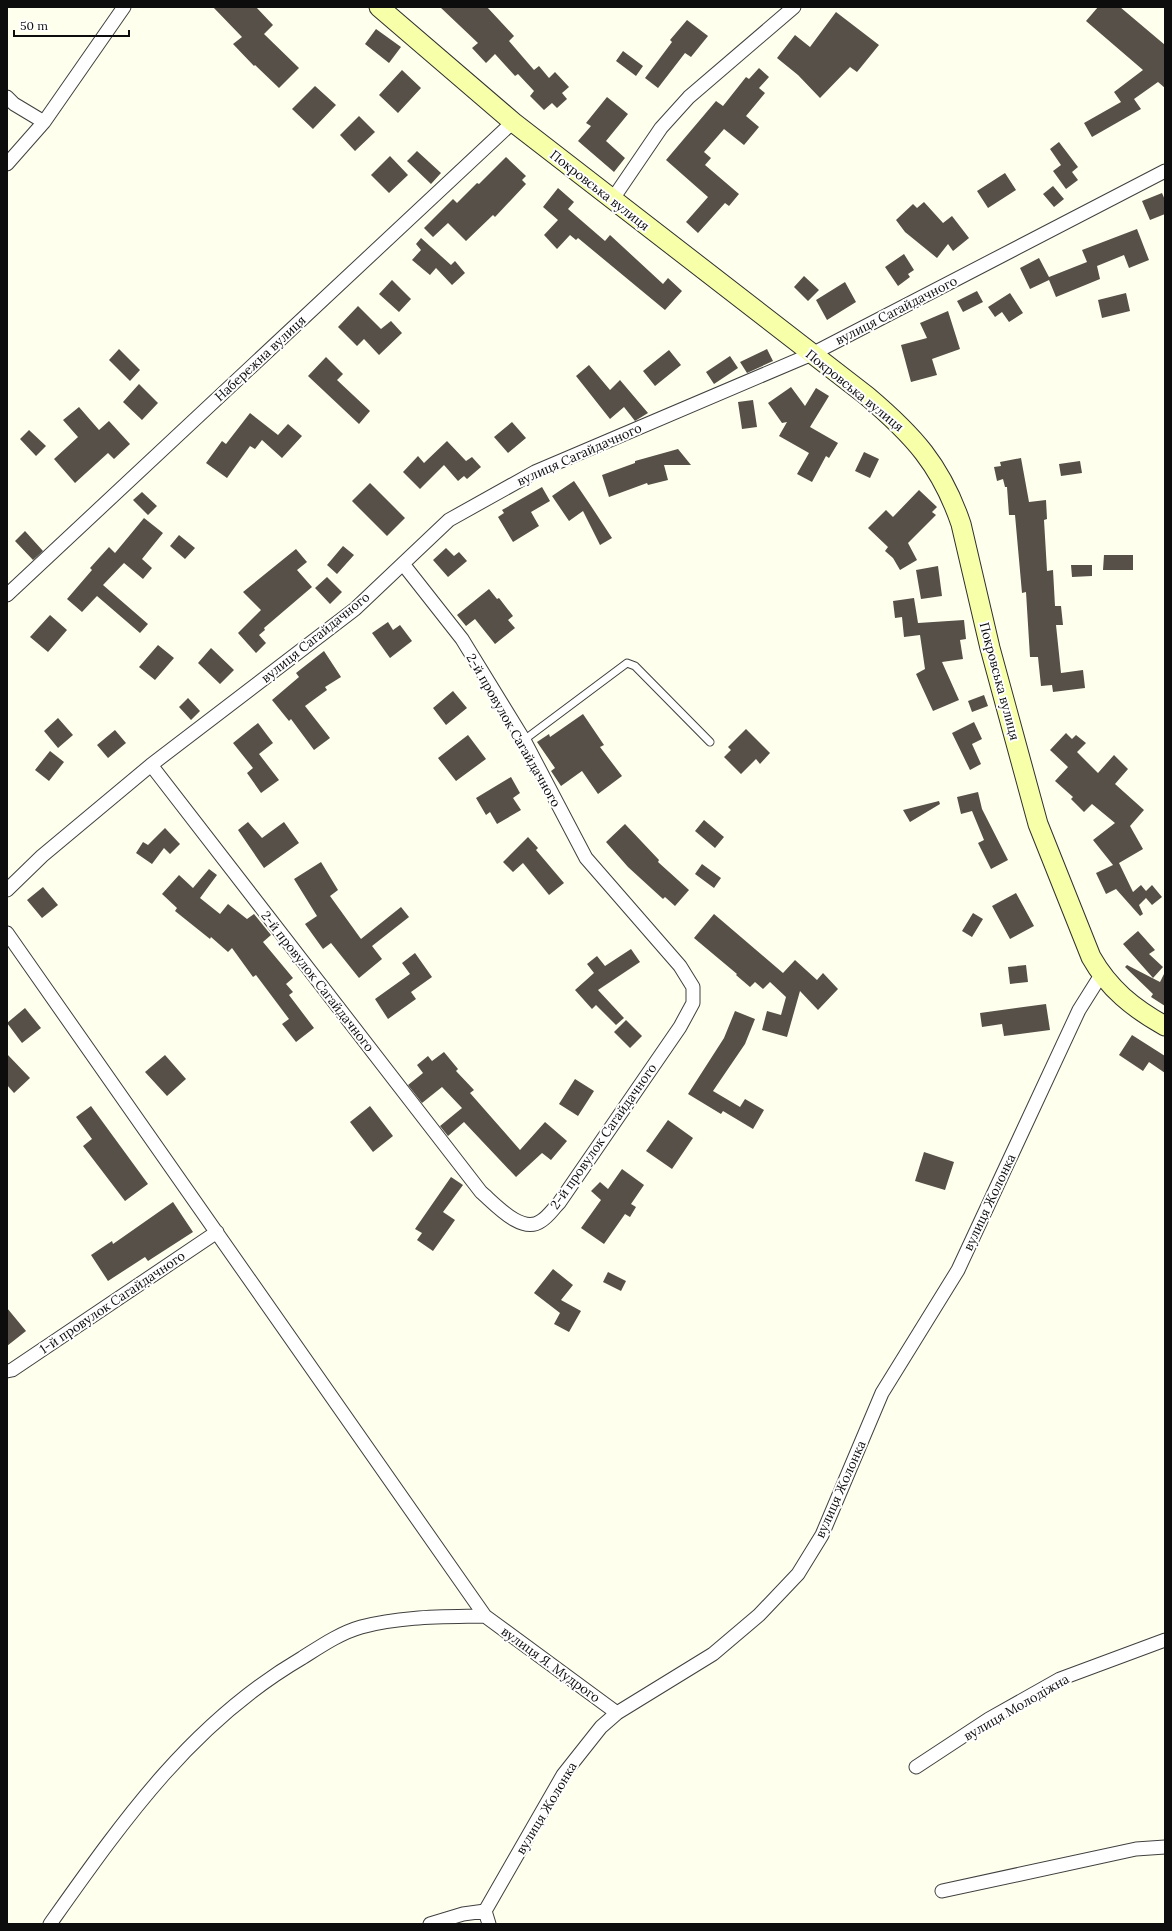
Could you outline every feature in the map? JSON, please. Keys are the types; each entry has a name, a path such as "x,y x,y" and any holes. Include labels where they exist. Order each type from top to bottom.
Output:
{"street":[{"path":"7,164 44,122 124,7"},
{"name":"Покровська вулиця","path":"380,7 513,122 867,396 908,433 936,467 946,485 961,524 990,648 1038,824 1091,958 1101,975 1113,990 1129,1004 1165,1026"},
{"path":"612,200 674,112 689,97 794,7"},
{"path":"7,97 14,104 44,122"},
{"name":"Набережна вулиця","path":"7,595 513,122"},
{"name":"вулиця Сагайдачного","path":"7,890 42,856 151,766 355,609 449,520 535,472 812,354 1164,173"},
{"name":"2-й провулок Сагайдачного","path":"151,766 481,1192 522,1224 532,1225 541,1221 558,1203 680,1027 693,1003 693,987 680,966 586,858 524,740 462,639 403,564"},
{"name":"вулиця Я. Мудрого","path":"7,934 485,1616 617,1712"},
{"name":"вулиця Жолонка","path":"485,1911 563,1775 601,1727 617,1712 713,1654 759,1615 798,1574 822,1535 882,1393 958,1270 1079,1010 1101,975"},
{"name":"1-й провулок Сагайдачного","path":"7,1371 12,1370 217,1232"},
{"path":"50,1924 106,1846 174,1763 224,1713 257,1687 335,1638 360,1628 412,1618 485,1616"},
{"name":"вулиця Молодіжна","path":"916,1767 989,1719 1060,1679 1165,1640"},
{"path":"942,1891 1136,1849 1165,1847"},
{"path":"430,1924 463,1914 485,1911 489,1924"}],"lane":[{"path":"524,740 627,663 635,666 710,742"}],"building":[{"path":"213,7 256,7 273,25 264,34 299,68 279,88 255,65 254,66 233,44 242,37"},
{"path":"440,7 487,7 514,36 509,41 534,70 539,66 549,78 555,72 569,87 562,93 567,99 557,108 552,103 544,110 530,96 534,91 518,74 515,76 495,54 486,63 472,48 478,43"},
{"path":"1098,7 1120,7 1165,45 1165,88 1158,82 1134,99 1141,109 1092,137 1084,123 1121,102 1114,92 1143,70 1086,21"},
{"path":"836,12 879,45 857,72 850,67 820,98 798,75 777,58 795,35 810,47"},
{"path":"687,20 708,36 691,57 685,53 658,88 645,78 672,42 670,40"},
{"path":"376,29 401,47 389,63 365,44"},
{"path":"623,51 643,66 636,76 616,61"},
{"path":"759,68 769,77 759,88 765,93 746,116 759,127 744,145 724,129 704,152 711,158 705,165 739,194 729,206 725,203 698,233 686,222 708,197 666,160 716,101 723,106 746,77 749,79"},
{"path":"402,70 421,88 398,113 379,95"},
{"path":"315,86 336,105 313,129 292,109"},
{"path":"607,97 628,114 606,141 625,158 614,172 578,141 591,126 586,123"},
{"path":"359,116 375,132 355,151 340,135"},
{"path":"1059,142 1078,167 1072,172 1078,180 1066,189 1053,171 1061,165 1050,149"},
{"path":"417,151 441,173 431,184 407,161"},
{"path":"390,156 408,175 389,193 371,175"},
{"path":"506,157 526,176 522,180 526,184 495,217 493,215 466,241 448,223 433,237 424,228 453,199 457,203 477,183 479,184"},
{"path":"1005,173 1016,190 988,208 977,191"},
{"path":"1053,186 1064,199 1054,207 1043,194"},
{"path":"558,188 574,202 568,209 605,241 610,235 663,284 668,278 682,291 665,310 578,238 576,240 570,235 557,249 544,235 558,220 543,207"},
{"path":"1162,193 1165,200 1165,214 1150,220 1142,201"},
{"path":"924,202 943,223 952,216 969,238 953,251 948,244 937,258 905,232 896,220 913,204 917,208"},
{"path":"1137,229 1149,260 1129,268 1124,255 1097,266 1100,279 1056,297 1049,280 1030,289 1020,268 1039,258 1049,277 1087,262 1082,250"},
{"path":"421,238 451,265 455,261 465,273 452,285 436,268 430,275 412,260 421,250 416,244"},
{"path":"904,254 914,270 908,274 910,277 898,286 885,267"},
{"path":"804,276 819,290 808,301 794,287"},
{"path":"392,280 411,299 399,312 379,294"},
{"path":"845,282 856,302 827,320 816,300"},
{"path":"977,291 983,302 963,312 957,301"},
{"path":"1010,293 1023,313 1009,322 1002,312 995,317 988,307"},
{"path":"1126,293 1130,311 1102,318 1098,300"},
{"path":"358,306 381,329 391,321 402,333 379,355 364,339 357,346 338,327"},
{"path":"948,311 960,349 932,359 937,375 911,382 901,345 927,338 920,323"},
{"path":"119,349 140,370 130,381 109,360"},
{"path":"767,349 773,361 747,373 740,362"},
{"path":"669,350 681,365 655,386 643,371"},
{"path":"730,356 738,368 714,384 706,372"},
{"path":"326,357 343,374 337,380 370,411 359,424 308,376"},
{"path":"589,365 610,390 620,380 648,413 635,421 624,407 610,419 576,376"},
{"path":"139,384 158,403 142,420 123,402"},
{"path":"791,387 805,406 816,388 829,396 810,427 838,443 829,458 826,456 812,482 797,474 809,453 779,436 787,422 782,423 768,403"},
{"path":"753,400 757,427 742,429 738,402"},
{"path":"79,407 99,430 109,421 130,444 114,459 108,453 75,483 54,459 78,437 63,420"},
{"path":"250,413 278,435 288,424 302,436 282,458 262,440 255,449 250,446 227,478 206,463 222,441 226,444"},
{"path":"512,422 526,438 508,453 494,437"},
{"path":"29,430 46,446 36,456 20,439"},
{"path":"447,441 466,461 472,457 481,467 467,479 464,476 458,481 444,465 420,489 403,472 418,456 424,463"},
{"path":"678,449 691,465 664,465 668,480 648,485 647,483 609,497 602,475 635,463 635,461"},
{"path":"864,452 879,459 870,478 855,471"},
{"path":"1021,458 1029,502 1046,500 1047,519 1044,520 1047,571 1053,570 1055,606 1061,606 1063,625 1056,625 1061,673 1083,670 1085,688 1053,692 1052,685 1041,686 1038,657 1030,657 1026,592 1022,593 1015,515 1009,515 1007,487 1005,487 1003,479 997,481 994,467 1001,466 1000,462"},
{"path":"1080,461 1082,473 1061,476 1059,464"},
{"path":"574,481 612,538 600,545 583,511 569,521 552,496"},
{"path":"370,483 405,518 387,536 352,501"},
{"path":"542,487 550,501 531,512 539,526 513,542 498,517 504,513 502,510"},
{"path":"919,490 937,507 932,512 936,515 908,543 917,560 900,570 893,558 885,551 888,547 868,528 886,510 893,517"},
{"path":"142,492 157,506 148,515 133,500"},
{"path":"144,518 163,533 142,559 152,568 143,579 124,563 103,585 148,624 140,633 97,596 82,612 67,599 92,570 90,568 109,547 115,553"},
{"path":"25,531 43,551 33,560 15,541"},
{"path":"179,535 195,548 185,559 170,546"},
{"path":"343,546 354,555 337,574 327,565"},
{"path":"446,548 454,556 459,552 467,561 448,577 433,560"},
{"path":"296,549 307,562 297,570 312,587 264,628 265,630 259,635 266,643 256,653 238,633 261,610 243,592"},
{"path":"1104,555 1133,555 1133,570 1103,570"},
{"path":"1071,565 1092,565 1092,576 1072,577"},
{"path":"938,566 942,596 921,599 916,570"},
{"path":"327,577 342,592 330,604 315,588"},
{"path":"489,589 497,599 499,598 513,616 508,620 515,628 495,644 475,619 466,626 457,615"},
{"path":"914,598 918,623 964,620 966,639 960,640 963,659 942,662 959,700 933,711 916,674 925,669 920,635 904,637 902,617 895,618 893,601"},
{"path":"50,615 67,630 48,652 30,637"},
{"path":"388,622 393,630 400,625 412,641 390,658 372,633"},
{"path":"158,645 174,658 155,680 139,667"},
{"path":"211,648 234,670 220,684 198,663"},
{"path":"324,651 341,677 325,687 327,690 305,706 330,738 314,750 291,719 289,721 272,700 299,677 296,673"},
{"path":"453,691 467,708 446,725 433,708"},
{"path":"984,695 988,706 972,712 968,701"},
{"path":"188,698 200,711 191,720 179,707"},
{"path":"583,714 604,745 600,747 622,776 598,794 582,771 561,786 551,771 555,768 537,742 549,734 550,737"},
{"path":"58,718 73,735 58,748 44,731"},
{"path":"974,722 982,739 972,744 981,764 970,770 952,733"},
{"path":"258,723 273,743 259,754 279,780 261,793 247,773 253,768 233,743"},
{"path":"746,729 770,753 760,764 756,759 741,774 724,757 731,750 728,747"},
{"path":"115,730 126,743 108,758 97,745"},
{"path":"1066,733 1072,739 1076,735 1086,743 1077,752 1098,773 1114,755 1128,769 1115,784 1144,810 1130,826 1143,849 1119,863 1133,892 1141,885 1146,891 1152,885 1162,897 1152,905 1146,898 1139,905 1143,914 1140,916 1116,889 1106,894 1096,873 1113,865 1093,840 1115,823 1092,804 1084,812 1071,799 1073,797 1055,781 1068,767 1050,750"},
{"path":"468,735 486,759 456,781 438,758"},
{"path":"50,751 64,762 49,781 35,770"},
{"path":"511,777 520,793 513,798 521,810 497,824 490,812 486,815 476,798"},
{"path":"978,792 982,809 1008,860 991,869 978,843 984,840 972,811 961,814 957,797"},
{"path":"939,801 940,804 910,822 903,810"},
{"path":"704,820 724,837 715,848 695,831"},
{"path":"248,822 262,838 284,822 299,843 264,868 238,830"},
{"path":"625,824 659,860 658,862 689,890 675,906 665,897 663,899 628,867 606,842"},
{"path":"165,828 180,844 170,854 164,848 152,864 136,853 143,842 148,845"},
{"path":"528,837 538,848 536,850 564,883 549,895 523,863 513,872 503,862"},
{"path":"321,862 338,890 330,896 361,939 401,907 409,917 372,946 382,959 359,978 331,943 323,949 305,924 317,916 294,879"},
{"path":"702,864 721,878 714,888 695,874"},
{"path":"209,869 217,875 200,898 220,914 228,904 247,919 254,914 271,935 263,942 293,978 286,984 293,992 289,995 314,1028 296,1042 282,1024 289,1019 256,975 253,977 232,948 228,952 211,937 210,939 175,911 177,908 162,894 179,875 193,888"},
{"path":"43,887 58,905 42,918 27,900"},
{"path":"1016,893 1034,926 1010,939 992,906"},
{"path":"973,913 983,919 972,937 962,931"},
{"path":"714,914 783,973 795,960 817,980 823,973 838,989 818,1010 800,991 787,1037 762,1030 767,1011 781,1015 786,997 770,982 763,989 755,982 750,987 736,975 737,974 694,938"},
{"path":"1138,931 1155,950 1149,954 1163,967 1153,978 1123,944"},
{"path":"631,949 640,962 598,990 624,1018 616,1025 596,1005 592,1009 575,990 594,973 587,964 597,956 605,966"},
{"path":"415,953 432,977 411,992 416,999 388,1019 375,999 410,974 402,963"},
{"path":"1026,965 1028,982 1010,984 1008,967"},
{"path":"1127,965 1160,982 1165,972 1165,1006 1151,997 1153,994 1125,967"},
{"path":"1046,1004 1050,1030 1004,1036 1002,1024 982,1027 980,1013"},
{"path":"25,1008 41,1028 22,1043 7,1023"},
{"path":"735,1011 755,1019 745,1044 713,1091 740,1107 745,1099 764,1110 753,1129 723,1111 721,1114 688,1094 724,1038"},
{"path":"626,1020 642,1036 630,1048 614,1032"},
{"path":"1132,1035 1165,1056 1165,1073 1149,1062 1143,1071 1119,1055"},
{"path":"444,1052 458,1069 456,1071 474,1090 470,1093 520,1150 545,1122 567,1141 551,1160 542,1153 516,1177 464,1122 448,1136 440,1126 462,1108 442,1087 422,1103 408,1085 423,1073 417,1065 428,1056 432,1061"},
{"path":"7,1054 30,1078 14,1093 7,1085"},
{"path":"165,1055 186,1079 167,1096 145,1072"},
{"path":"575,1079 594,1091 578,1116 559,1104"},
{"path":"91,1106 148,1184 125,1201 83,1146 92,1139 76,1117"},
{"path":"370,1106 393,1136 373,1152 350,1122"},
{"path":"668,1120 693,1138 672,1169 646,1151"},
{"path":"924,1152 954,1162 945,1190 915,1181"},
{"path":"622,1169 644,1185 631,1204 636,1207 630,1217 625,1214 604,1244 581,1228 601,1200 591,1191 600,1182 608,1189"},
{"path":"451,1177 463,1185 443,1212 455,1220 433,1251 417,1240 422,1233 415,1229"},
{"path":"173,1202 193,1232 148,1261 145,1257 108,1281 91,1255 112,1241 113,1244"},
{"path":"553,1269 573,1285 561,1300 581,1311 569,1332 554,1324 560,1313 534,1293"},
{"path":"608,1272 626,1281 621,1291 603,1282"},
{"path":"7,1308 26,1331 7,1346"}]}
